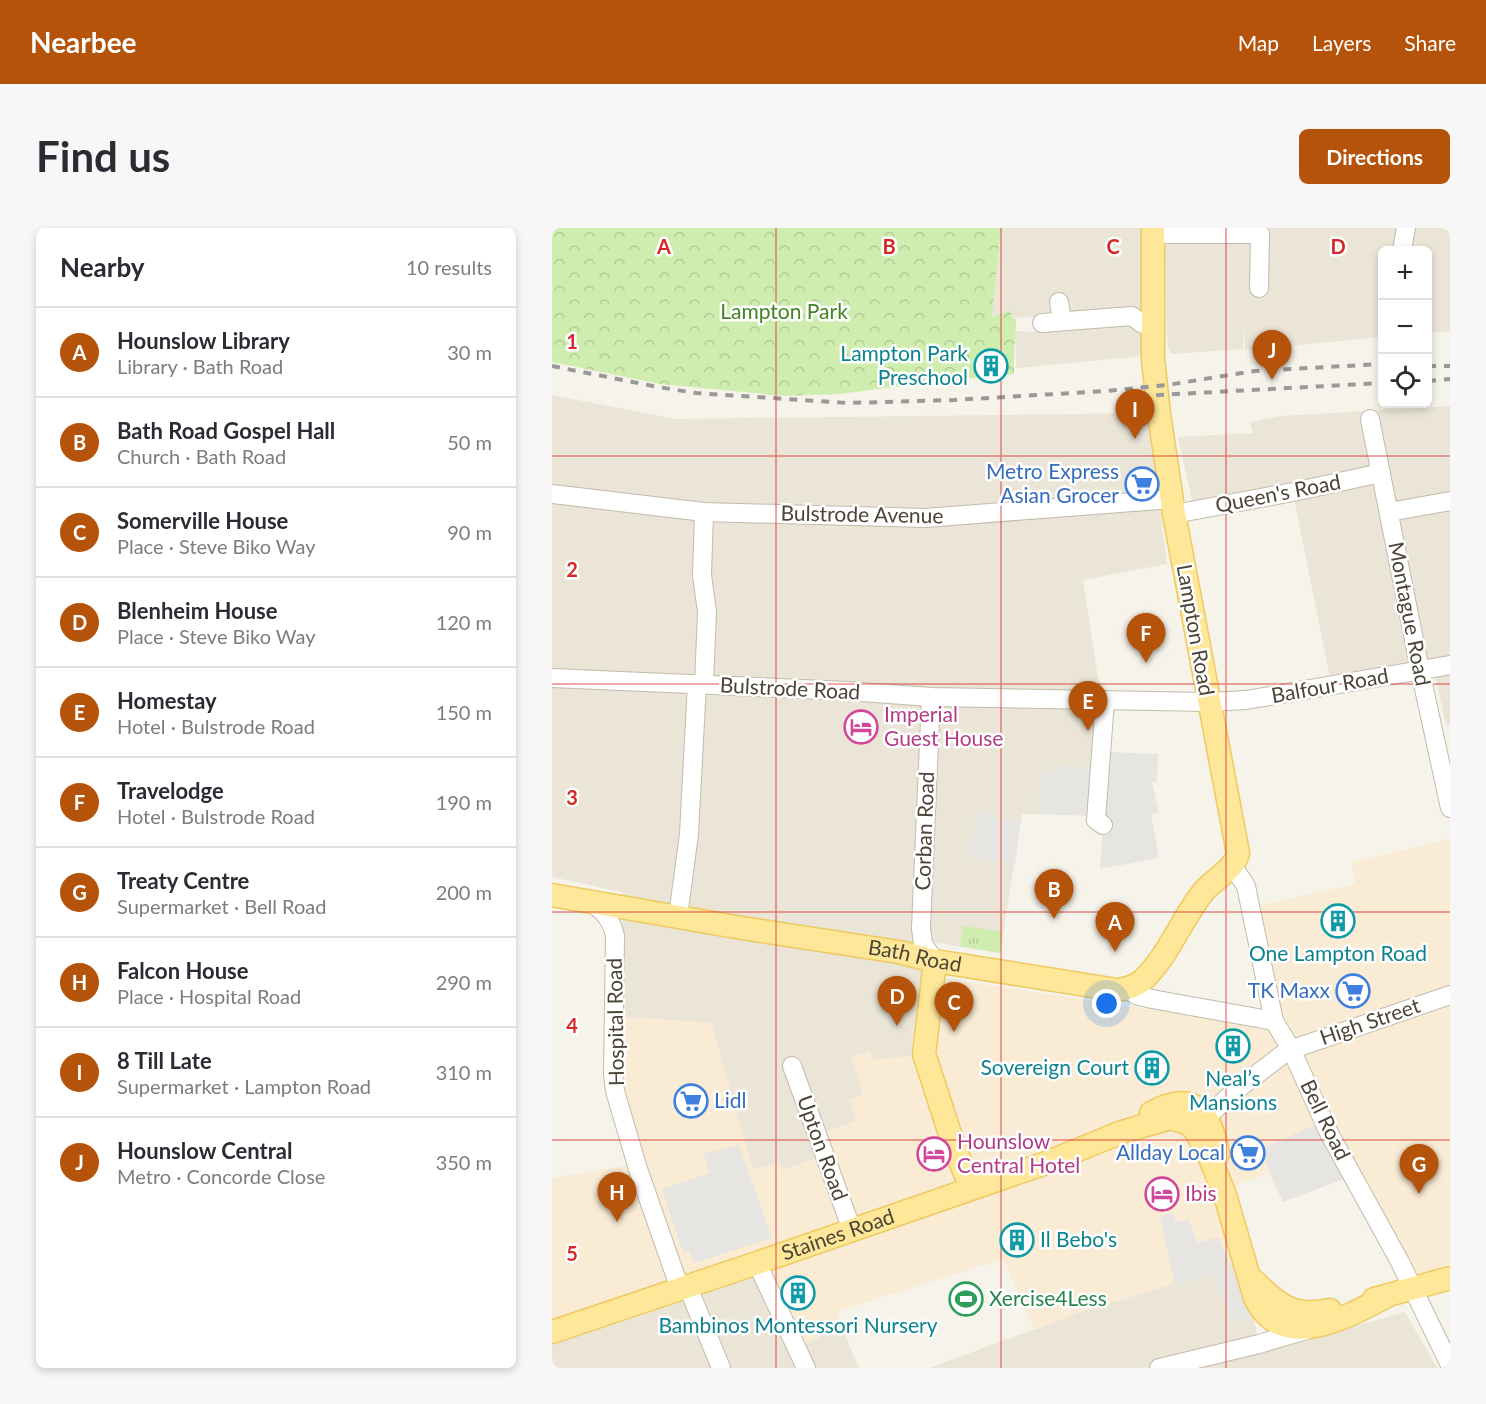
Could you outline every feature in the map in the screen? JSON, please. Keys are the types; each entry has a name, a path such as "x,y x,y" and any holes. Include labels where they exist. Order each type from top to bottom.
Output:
{"main road":[{"name":"Lampton Road","path":"1153,231 1153,359 1159,414 1173,506 1238,853 1232,865"},
{"path":"1128,989 1143,980 1151,971 1204,891 1232,865"},
{"name":"Bath Road","path":"552,895 899,952 935,961 1069,983 1118,990 1128,989"},
{"path":"935,961 924,1054 970,1188"},
{"name":"Staines Road","path":"552,1332 1046,1162 1122,1132 1165,1106 1175,1103 1186,1104 1201,1110 1210,1122 1216,1142 1225,1195 1255,1298 1261,1311 1276,1323"},
{"path":"1248,1276 1274,1301 1290,1310 1310,1313 1387,1296 1450,1278"},
{"path":"1276,1323 1295,1328 1323,1324 1358,1311 1387,1296"}],"street":[{"path":"1403,246 1406,228"},
{"path":"1153,231 1260,234 1259,288"},
{"path":"1059,302 1062,321"},
{"path":"1042,323 1132,316 1153,327"},
{"name":"Montague Road","path":"1370,419 1450,808"},
{"name":"Queen's Road","path":"1173,506 1293,492 1381,473"},
{"name":"Bulstrode Avenue","path":"552,494 704,512 925,518 1173,506"},
{"path":"1389,512 1450,501"},
{"path":"678,916 690,839 707,612 702,575 704,512"},
{"name":"Balfour Road","path":"1209,702 1246,700 1450,665"},
{"name":"Bulstrode Road","path":"552,678 931,697 1209,702"},
{"name":"Corban Road","path":"931,697 921,917 923,944 935,961"},
{"path":"1103,825 1096,820 1105,701"},
{"name":"Bell Road","path":"1232,865 1246,886 1264,963 1274,1021 1291,1049 1329,1133 1413,1288 1450,1365"},
{"name":"Hospital Road","path":"587,900 609,918 615,936 613,1074 615,1091 638,1169 684,1288 721,1368"},
{"path":"615,936 617,929 627,917 645,911"},
{"name":"Bath Road","path":"1128,989 1136,995 1152,999 1274,1021"},
{"name":"High Street","path":"1212,1112 1235,1091 1291,1049 1450,995"},
{"name":"Upton Road","path":"792,1066 852,1230"},
{"path":"757,1263 806,1368"},
{"path":"1258,1344 1268,1336 1276,1323"},
{"path":"1160,1368 1258,1344 1323,1324"}],"shaded area":[{"path":"1001,228 1143,228 1145,356 1016,368 1015,331 1035,332 1036,317 1012,318 1011,310 992,318"},
{"path":"1165,228 1398,228 1394,246 1378,246 1378,337 1245,350 1244,325 1243,349 1171,354 1168,346"},
{"path":"1411,228 1450,228 1450,331 1432,333 1432,246 1408,246"},
{"path":"552,395 675,419 1148,413 1167,564 1083,580 1098,678 1105,701 1101,769 1054,766 1053,773 1041,772 1038,814 1022,814 1000,953 931,942 919,985 911,1056 871,1060 869,1052 856,1121 825,1155 783,1170 779,1162 753,1170 711,1023 623,1017 622,892 552,877"},
{"path":"1450,406 1450,725 1446,726 1436,679 1415,666 1331,683 1294,499 1196,518 1178,437 1253,433 1250,422 1280,416"},
{"path":"1108,752 1158,754 1157,782 1152,782 1159,813 1151,814 1159,858 1100,869"},
{"path":"1054,766 1092,768 1089,816 1038,814 1041,772 1053,773"},
{"path":"977,811 983,811 987,816 1021,820 1015,864 970,856"},
{"path":"1450,839 1450,1264 1435,1270 1413,1274 1346,1178 1283,1202 1268,1173 1211,1195 1236,1264 1078,1313 1035,1330 1003,1259 838,1311 841,1326 800,1347 754,1254 552,1323 552,1178 642,1163 619,1083 623,1017 711,1023 753,1170 779,1162 783,1170 830,1154 822,1133 856,1121 850,1100 863,1094 851,1056 870,1051 872,1060 911,1056 932,1050 941,978 1267,1027 1256,906 1355,884 1352,862"},
{"path":"1318,1124 1346,1178 1283,1202 1260,1149"},
{"path":"739,1145 772,1238 694,1263 690,1251 683,1252 662,1189 710,1173 703,1154"},
{"path":"1173,1213 1176,1222 1188,1219 1198,1243 1218,1237 1249,1309 1250,1317 1231,1324 1213,1273 1175,1286 1160,1217"},
{"path":"1244,1262 1260,1353 1405,1312 1437,1368 929,1368 1078,1313"},
{"path":"757,1263 800,1347 841,1326 859,1368 552,1368 552,1332"}],"green space":[{"name":"Lampton Park","path":"552,228 1001,228 992,317 1011,310 1012,318 1016,319 1015,342 1017,342 1014,344 1014,374 839,394 784,396 660,384 552,362"},
{"path":"963,926 1003,932 1000,953 960,946"}],"railway":[{"path":"552,366 696,393 847,403 954,400 1106,391 1167,385 1255,371 1378,364"},
{"path":"1432,366 1450,366"},
{"path":"1432,381 1450,379"},
{"path":"1140,396 1378,383"}],"place":[{"name":"Lampton Park Preschool","path":"991,366"},
{"name":"Hounslow Central","path":"1272,380"},
{"name":"8 Till Late","path":"1135,439"},
{"name":"Metro Express Asian Grocer","path":"1142,484"},
{"name":"Travelodge","path":"1146,663"},
{"name":"Imperial Guest House","path":"861,727"},
{"name":"Homestay","path":"1088,731"},
{"name":"Bath Road Gospel Hall","path":"1054,919"},
{"name":"One Lampton Road","path":"1338,921"},
{"name":"Hounslow Library","path":"1115,952"},
{"name":"TK Maxx","path":"1353,991"},
{"name":"Blenheim House","path":"897,1026"},
{"name":"Somerville House","path":"954,1032"},
{"name":"Neal’s Mansions","path":"1233,1046"},
{"name":"Sovereign Court","path":"1152,1068"},
{"name":"Lidl","path":"691,1101"},
{"name":"Allday Local","path":"1248,1153"},
{"name":"Hounslow Central Hotel","path":"934,1154"},
{"name":"Ibis","path":"1162,1194"},
{"name":"Treaty Centre","path":"1419,1194"},
{"name":"Falcon House","path":"617,1222"},
{"name":"Il Bebo's","path":"1017,1240"},
{"name":"Bambinos Montessori Nursery","path":"798,1293"},
{"name":"Xercise4Less","path":"966,1299"}]}
